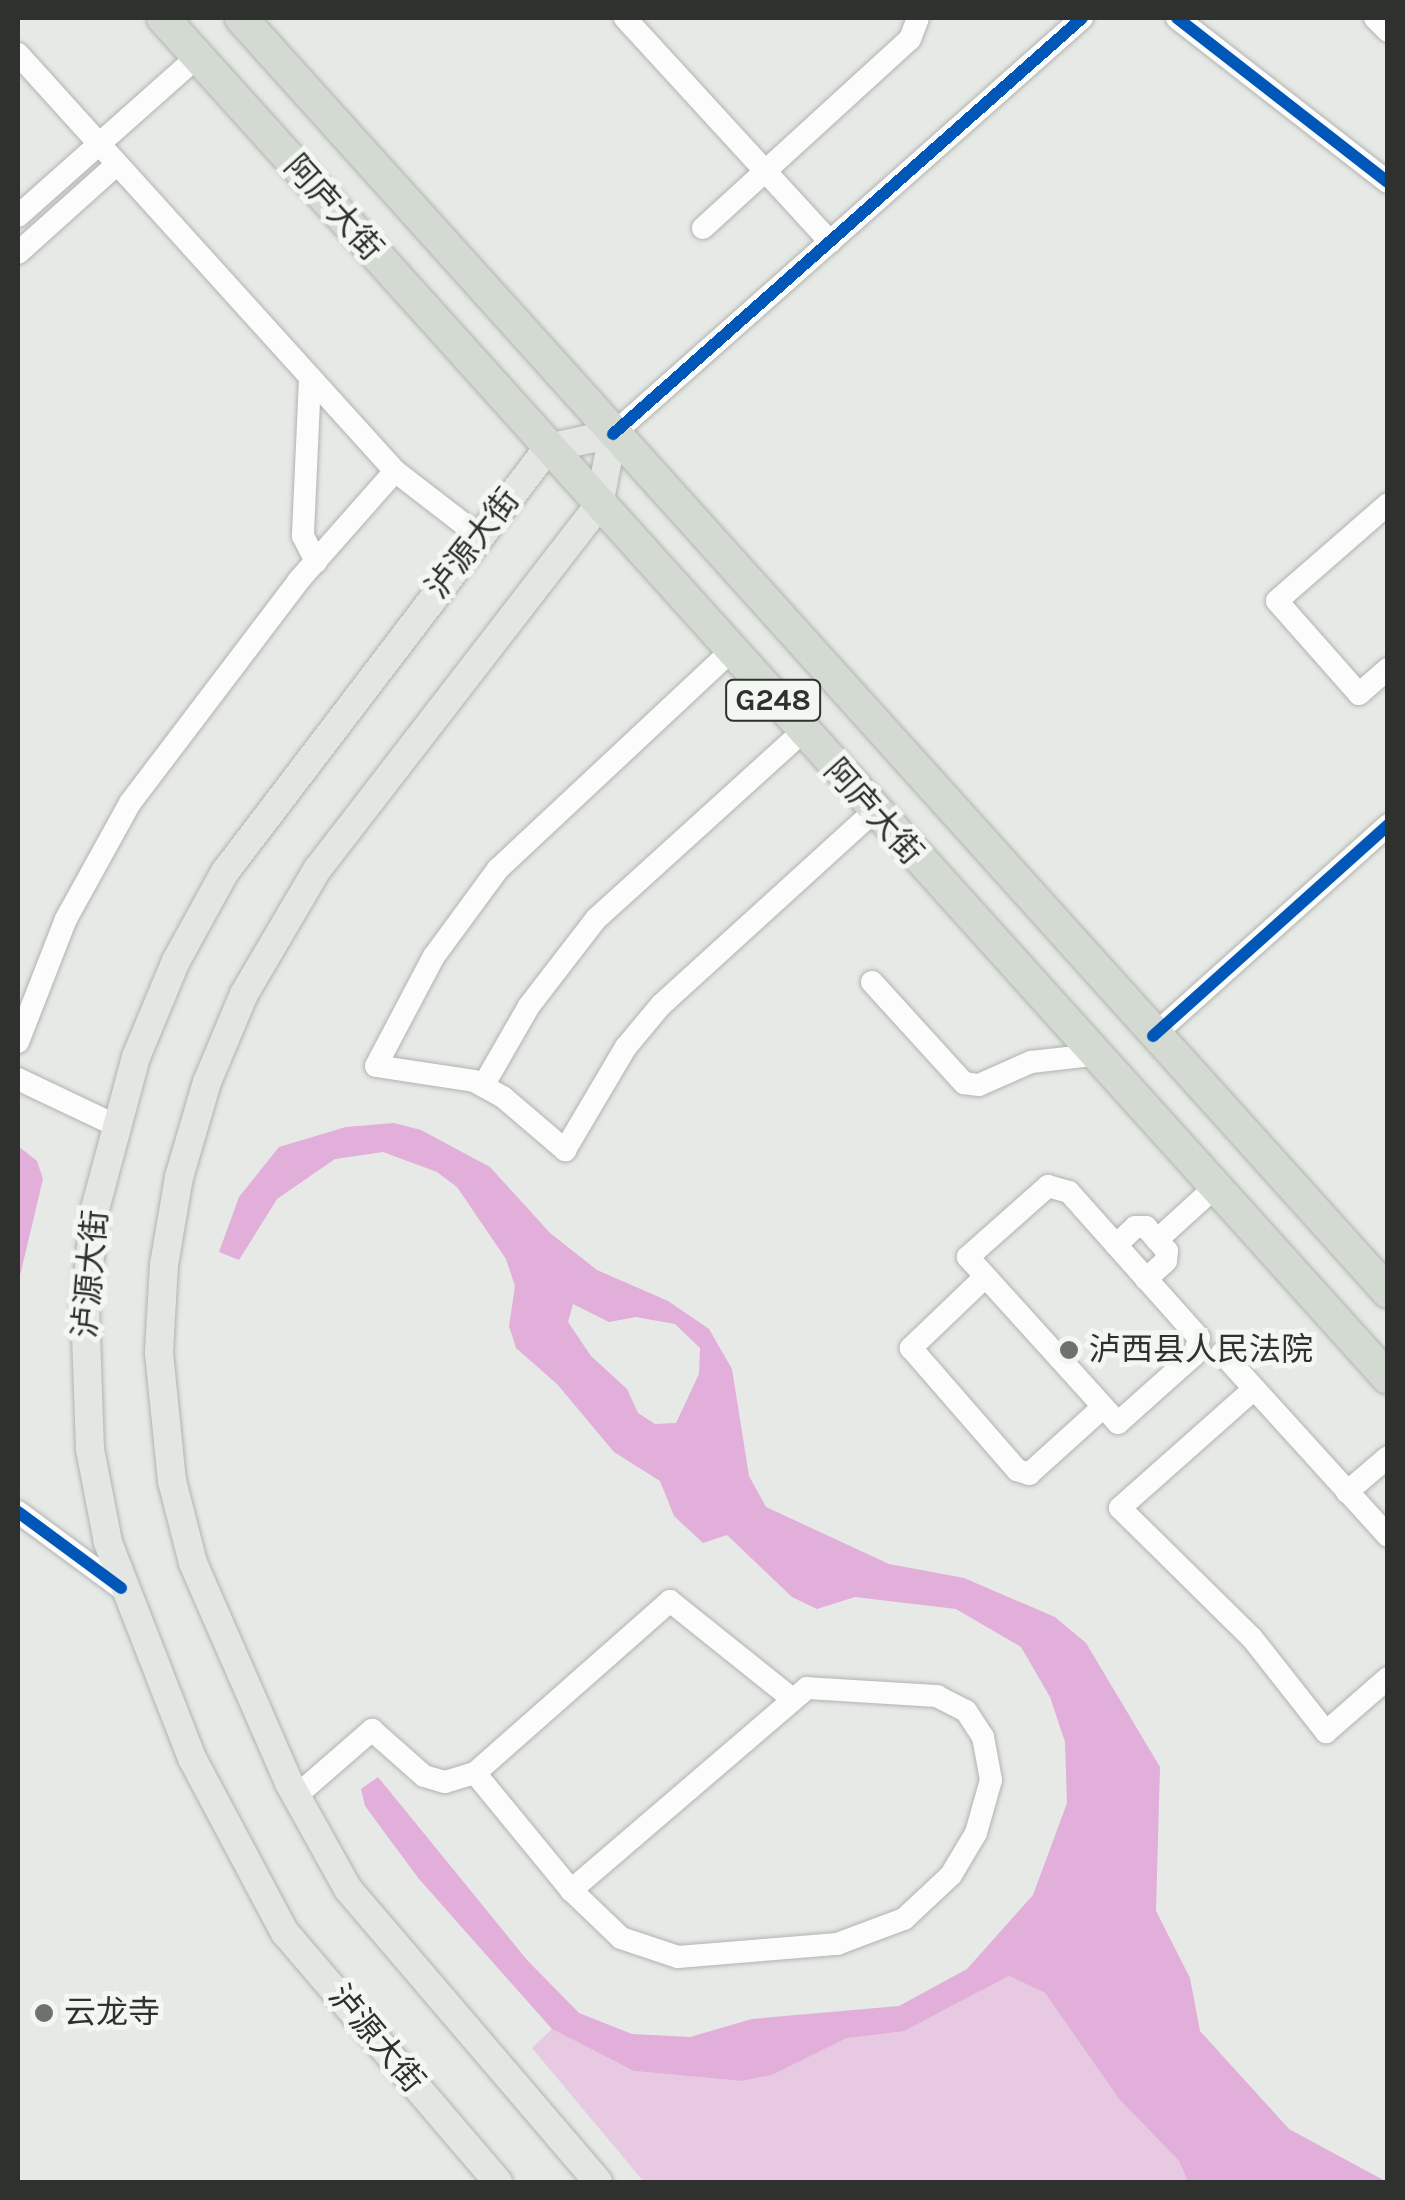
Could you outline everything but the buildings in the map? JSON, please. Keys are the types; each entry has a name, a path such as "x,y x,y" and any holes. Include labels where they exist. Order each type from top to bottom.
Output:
{"highway":[{"name":"阿庐大街","path":"164,18 873,812 1388,1378"},
{"name":"阿庐大街","path":"241,18 1153,1036 1388,1292"}],"main road":[{"path":"548,448 613,434 599,506 289,912 225,1036 179,1178 160,1309 161,1396 172,1481 193,1563 296,1796 348,1889 598,2182"},
{"name":"泸源大街","path":"498,2182 286,1933 192,1758 121,1588 95,1480 84,1354 88,1257 115,1125 155,1007 225,872 548,448"}],"street":[{"path":"625,18 830,242"},
{"path":"703,228 910,39 918,18"},
{"path":"1177,18 1388,182"},
{"path":"1202,18 1388,163"},
{"path":"1375,18 1388,31"},
{"path":"613,434 830,242 1068,22"},
{"path":"18,54 396,471 480,536"},
{"path":"18,216 198,56"},
{"path":"18,253 116,164"},
{"path":"310,379 303,536 316,562"},
{"path":"18,1042 66,919 130,803 316,562 396,471"},
{"path":"1388,504 1278,601 1359,694 1388,669"},
{"path":"730,652 498,869 434,956 376,1066 434,1070 483,1086 565,1150 626,1048 661,1004 873,812"},
{"path":"483,1086 528,1006 596,919 802,732"},
{"path":"1153,1036 1388,825"},
{"path":"872,982 964,1083 979,1085 1031,1062 1092,1055"},
{"path":"18,1079 115,1125"},
{"path":"1048,1186 1069,1192 1199,1338 1200,1347 1118,1423 985,1277 968,1257 1048,1186"},
{"path":"1157,1240 1214,1188"},
{"path":"1116,1245 1135,1227 1146,1228 1167,1251 1166,1261 1146,1279"},
{"path":"985,1277 911,1348 1017,1470 1028,1474 1102,1409"},
{"path":"1222,1353 1388,1536"},
{"path":"1254,1389 1120,1508 1252,1638 1326,1732 1388,1678"},
{"path":"1348,1492 1388,1456"},
{"path":"18,1512 121,1588"},
{"path":"296,1796 372,1730 424,1776 445,1782 475,1773 670,1600 790,1697"},
{"path":"475,1773 572,1890 633,1946 678,1958 745,1947 838,1944 875,1934 922,1906 965,1854 989,1794 990,1764 976,1724 957,1704 927,1694 807,1688 790,1697 572,1890"}],"shaded area":[{"path":"394,1123 421,1130 490,1167 550,1233 597,1270 668,1301 709,1329 732,1369 749,1476 766,1507 889,1564 964,1578 1055,1617 1086,1643 1160,1767 1156,1911 1190,1978 1200,2031 1289,2129 1387,2182 1188,2182 1179,2161 1119,2099 1045,1993 1009,1976 904,2031 847,2038 772,2075 742,2081 634,2071 552,2029 419,1879 365,1806 361,1789 378,1777 527,1960 579,2013 632,2034 690,2037 752,2019 899,2006 967,1969 1033,1895 1067,1803 1065,1742 1050,1697 1021,1647 956,1609 855,1597 817,1609 792,1597 727,1535 703,1543 674,1516 660,1481 614,1452 557,1384 516,1348 509,1326 515,1286 506,1259 457,1187 437,1172 383,1152 335,1159 277,1199 239,1260 219,1252 239,1197 279,1147 346,1127","holes":["573,1304 609,1322 636,1317 675,1324 700,1348 699,1374 676,1423 655,1424 638,1413 627,1389 591,1356 568,1322"]},
{"path":"18,1146 37,1161 43,1179 18,1284"},
{"path":"1009,1976 1045,1993 1119,2099 1179,2161 1188,2182 644,2182 532,2048 552,2029 634,2071 742,2081 772,2075 847,2038 929,2018"}],"cycle path":[{"path":"613,434 1082,18"},
{"path":"1177,18 1388,182"},
{"path":"1153,1036 1388,825"},
{"path":"18,1512 121,1588"}],"place":[{"name":"泸西县人民法院","path":"1069,1350"},
{"name":"云龙寺","path":"44,2013"}]}
